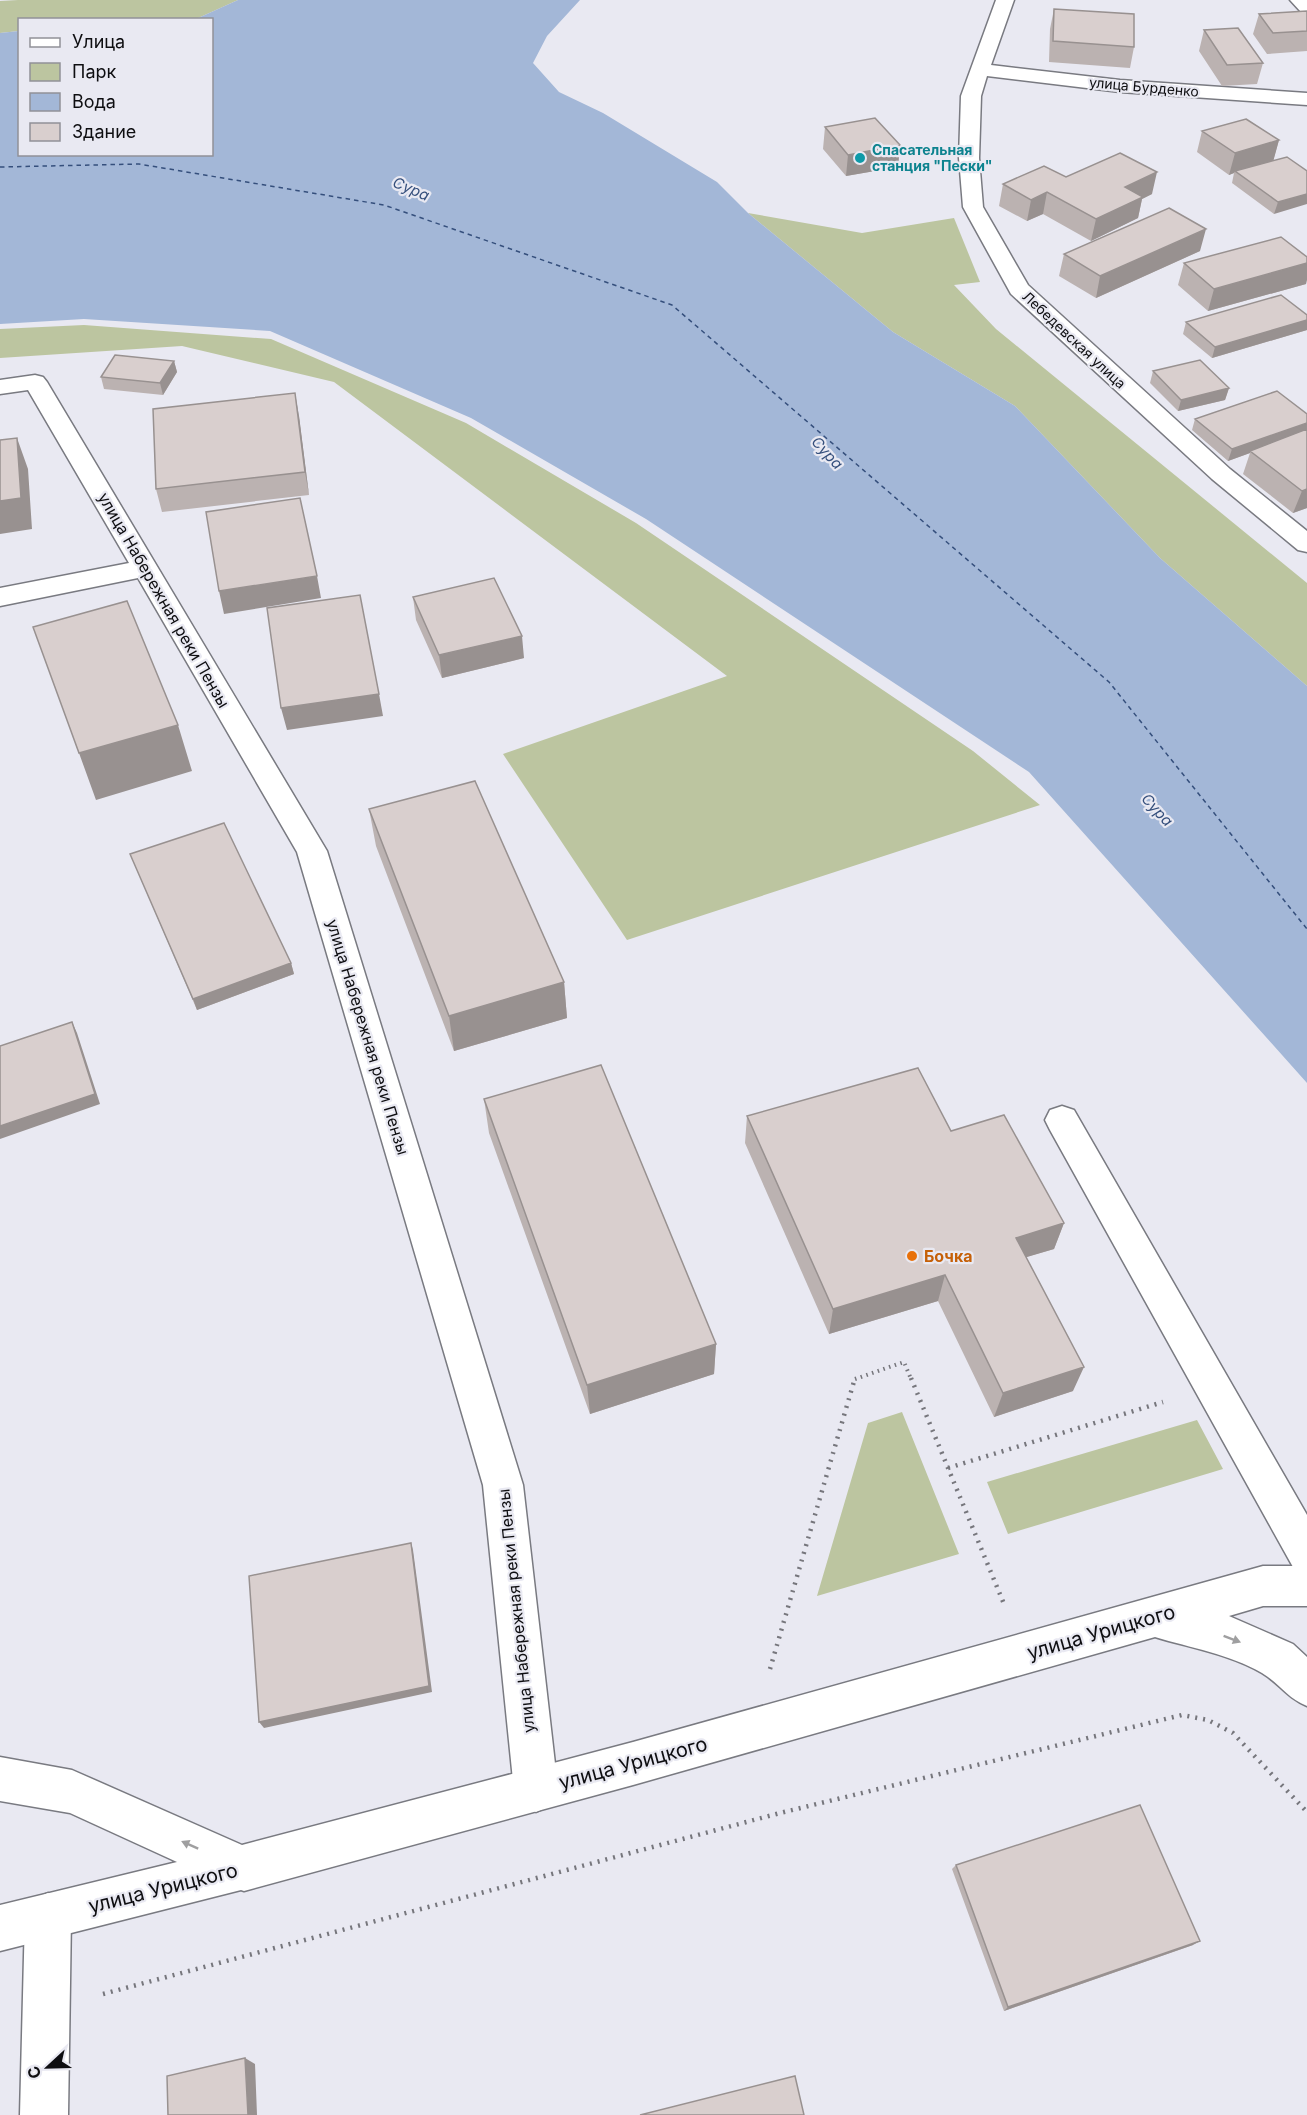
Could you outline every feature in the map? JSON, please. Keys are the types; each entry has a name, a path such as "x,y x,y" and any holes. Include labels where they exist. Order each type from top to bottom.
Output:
{"street":[{"name":"Лебедевская улица","path":"1005,0 971,96 969,158 973,207 1019,289 1221,474 1307,544"},
{"path":"1299,0 1307,8"},
{"name":"улица Бурденко","path":"981,70 1120,86 1307,99"},
{"name":"улица Набережная реки Пензы","path":"0,387 35,382 312,851 503,1485 536,1790"},
{"path":"0,597 146,568"},
{"path":"1062,1120 1307,1552"},
{"path":"1263,1586 1307,1561"},
{"path":"1263,1586 1307,1586"},
{"name":"улица Урицкого","path":"0,1928 244,1869 536,1790 857,1702 1263,1586"},
{"path":"1156,1617 1230,1637 1278,1659 1307,1685"},
{"path":"0,1779 72,1792 244,1869"},
{"path":"44,2115 48,1916"}],"path":[{"path":"768,1678 855,1378 904,1362 1005,1607"},
{"path":"948,1468 1213,1386"},
{"path":"46,2009 780,1813 1182,1715 1208,1720 1233,1733 1307,1812"}],"green space":[{"path":"238,0 198,18 18,18 18,31 0,33 0,1"},
{"path":"748,213 862,233 954,218 980,282 954,285 996,329 1307,583 1307,686 1160,558 1015,406 893,332"},
{"path":"84,325 271,339 466,423 636,523 973,751 1040,805 627,940 503,754 727,676 334,382 182,346 0,358 0,329"},
{"path":"902,1412 959,1554 817,1596 868,1423"},
{"path":"1197,1420 1223,1469 1008,1534 987,1482"}],"water":[{"name":"Сура","path":"238,0 580,0 547,36 533,63 559,92 603,113 717,182 748,213 893,332 1015,406 1160,558 1307,686 1307,1083 1029,772 646,519 471,418 270,331 84,319 0,324 0,33 18,31 18,156 213,156 213,18 198,18"}],"building":[{"path":"1054,9 1134,14 1134,47 1053,41"},
{"path":"1307,11 1307,31 1273,33 1259,14"},
{"path":"1238,28 1263,63 1227,65 1204,30"},
{"path":"875,118 900,145 848,155 825,127"},
{"path":"1246,119 1279,140 1235,153 1202,131"},
{"path":"1120,153 1157,172 1125,187 1143,197 1096,219 1047,192 1031,200 1003,184 1044,166 1066,177"},
{"path":"1287,157 1307,171 1307,194 1278,202 1235,171"},
{"path":"1169,208 1206,229 1100,276 1064,254"},
{"path":"1281,237 1307,257 1307,263 1214,289 1184,263"},
{"path":"1281,295 1307,315 1307,320 1215,347 1186,322"},
{"path":"115,355 174,361 160,383 101,377"},
{"path":"1200,360 1229,388 1181,400 1153,371"},
{"path":"1277,391 1307,414 1307,423 1232,449 1195,419"},
{"path":"295,393 305,472 156,489 153,409"},
{"path":"1307,429 1307,489 1302,491 1250,451"},
{"path":"17,438 21,498 0,501 0,440"},
{"path":"300,498 317,576 219,591 206,512"},
{"path":"494,578 522,636 439,655 413,597"},
{"path":"360,595 379,694 281,708 267,608"},
{"path":"127,601 178,725 79,753 33,627"},
{"path":"475,781 564,982 449,1016 369,809"},
{"path":"224,823 291,963 193,999 130,854"},
{"path":"72,1022 95,1094 0,1126 0,1046"},
{"path":"601,1065 716,1344 587,1385 484,1099"},
{"name":"Бочка","path":"918,1068 951,1131 1004,1115 1064,1223 1016,1238 1084,1367 1003,1393 945,1275 833,1309 747,1116"},
{"path":"411,1543 429,1686 259,1722 249,1576"},
{"path":"1140,1805 1200,1941 1008,2007 956,1865"},
{"path":"245,2058 248,2115 168,2115 167,2076"},
{"path":"795,2076 804,2115 640,2115"}],"ferry route":[{"path":"0,167 139,164 384,205 672,305 1109,682 1307,929"}],"place":[{"name":"Спасательная станция \"Пески\"","path":"860,158"},
{"name":"Бочка","path":"912,1256"}]}
